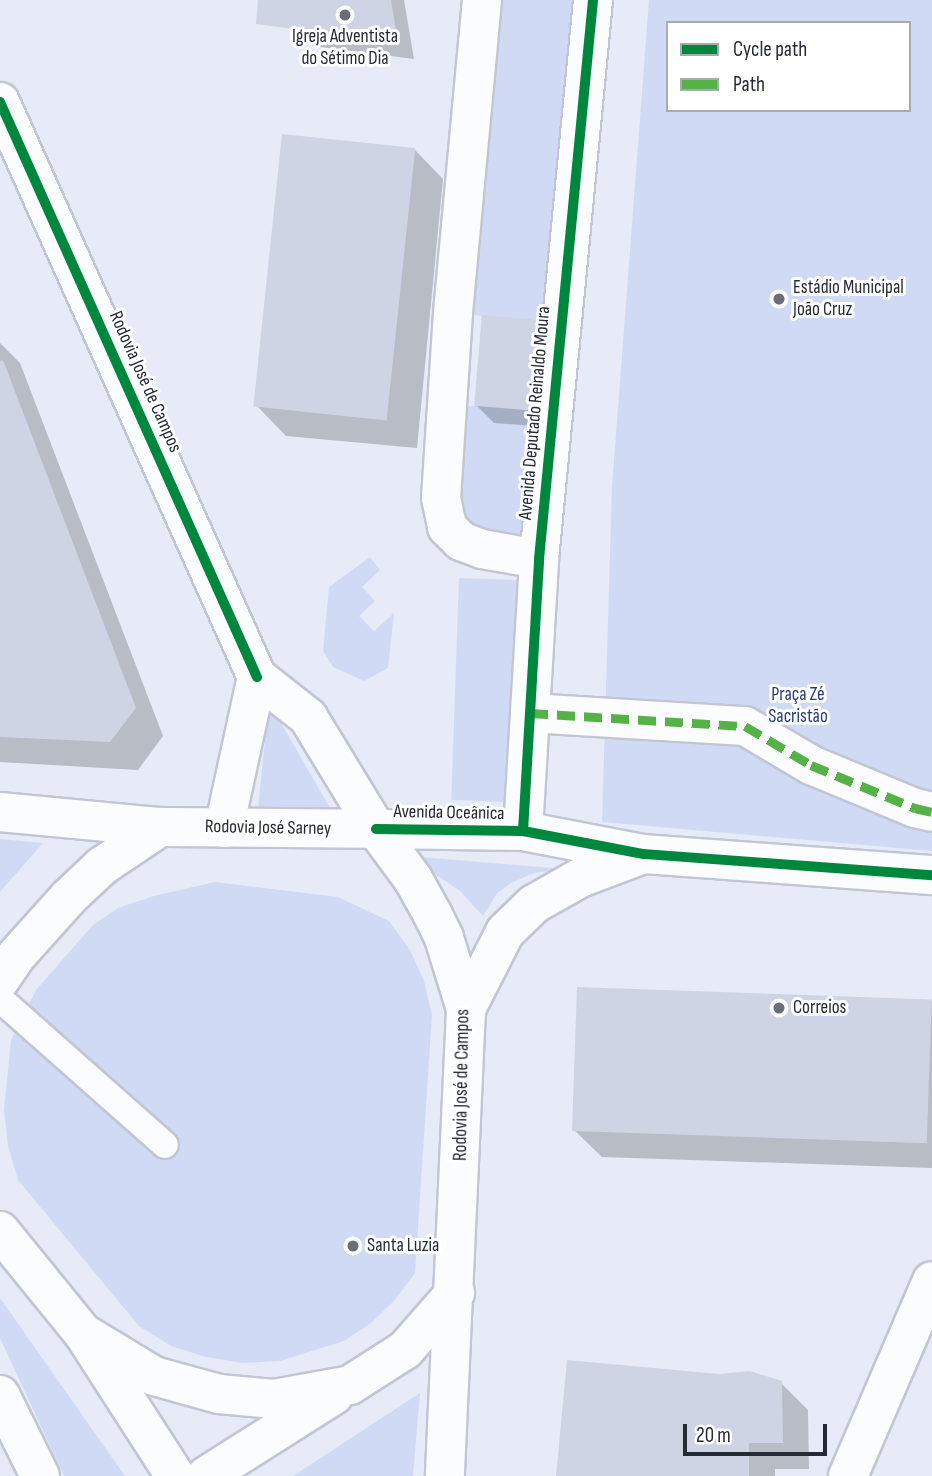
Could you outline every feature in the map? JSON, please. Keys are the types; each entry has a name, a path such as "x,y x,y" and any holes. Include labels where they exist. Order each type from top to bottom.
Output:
{"main road":[{"path":"482,0 453,313 441,498 447,527 461,541 482,550 539,559"},
{"name":"Avenida Deputado Reinaldo Moura","path":"523,831 539,559 593,0"},
{"name":"Rodovia José de Campos","path":"0,102 257,677 308,717 376,829 413,879 444,939 466,1009 445,1476"},
{"path":"224,828 257,677"},
{"path":"530,713 745,726 811,765 915,808 932,812"},
{"name":"Rodovia José Sarney","path":"0,812 160,827 376,829"},
{"path":"0,980 16,956 69,897 102,866 160,827"},
{"name":"Avenida Oceânica","path":"376,829 523,831 644,854 932,875"},
{"path":"466,1009 505,932 534,904 580,878 644,854"},
{"path":"0,1231 83,1333 175,1476"},
{"path":"848,1476 932,1281"},
{"path":"206,1476 405,1350 455,1293"},
{"path":"83,1333 154,1376 219,1394 274,1399 350,1385"},
{"path":"0,1395 40,1476"}],"lane":[{"path":"0,999 165,1145"}],"green space":[{"path":"482,0 593,0 539,559 482,549 441,498 447,404 475,406 482,316 453,313"},
{"name":"Estádio Municipal João Cruz","path":"649,0 932,0 932,851 602,822 612,487"},
{"path":"370,557 380,570 362,587 375,601 359,616 374,631 394,613 388,668 364,681 333,667 323,651 329,587"},
{"path":"459,578 517,580 509,802 451,800"},
{"path":"269,702 330,808 258,808"},
{"path":"0,839 43,843 0,892"},
{"path":"408,856 565,869 534,873 511,883 497,893 483,916 460,891"},
{"path":"215,882 338,897 389,921 410,950 424,981 432,1015 415,1273 395,1300 371,1323 344,1341 280,1361 243,1363 206,1357 171,1346 139,1326 18,1180 8,1146 4,1110 11,1040 36,990 93,925 118,908 154,896"},
{"path":"0,1298 125,1476 64,1476 0,1338"},
{"path":"420,1393 413,1476 293,1476"}],"building":[{"name":"Igreja Adventista do Sétimo Dia","path":"258,0 391,0 398,43 256,24"},
{"path":"282,134 415,148 387,421 253,406"},
{"path":"482,315 539,320 531,411 474,406"},
{"path":"3,360 136,708 110,742 0,737 0,361"},
{"path":"577,987 932,999 927,1143 572,1131"},
{"path":"567,1360 719,1374 750,1371 782,1381 783,1443 749,1443 749,1476 556,1476"}],"marked path":[{"path":"530,713 745,726 811,765 915,808 932,812"}],"cycle path":[{"path":"523,831 539,559 593,0"},
{"path":"0,102 257,677"},
{"path":"376,829 523,831 644,854 932,875"}],"place":[{"name":"Igreja Adventista do Sétimo Dia","path":"345,15"},
{"name":"Estádio Municipal João Cruz","path":"779,299"},
{"name":"Correios","path":"779,1008"},
{"name":"Santa Luzia","path":"353,1246"}],"park label":[{"name":"Praça Zé Sacristão","path":"798,706"}]}
